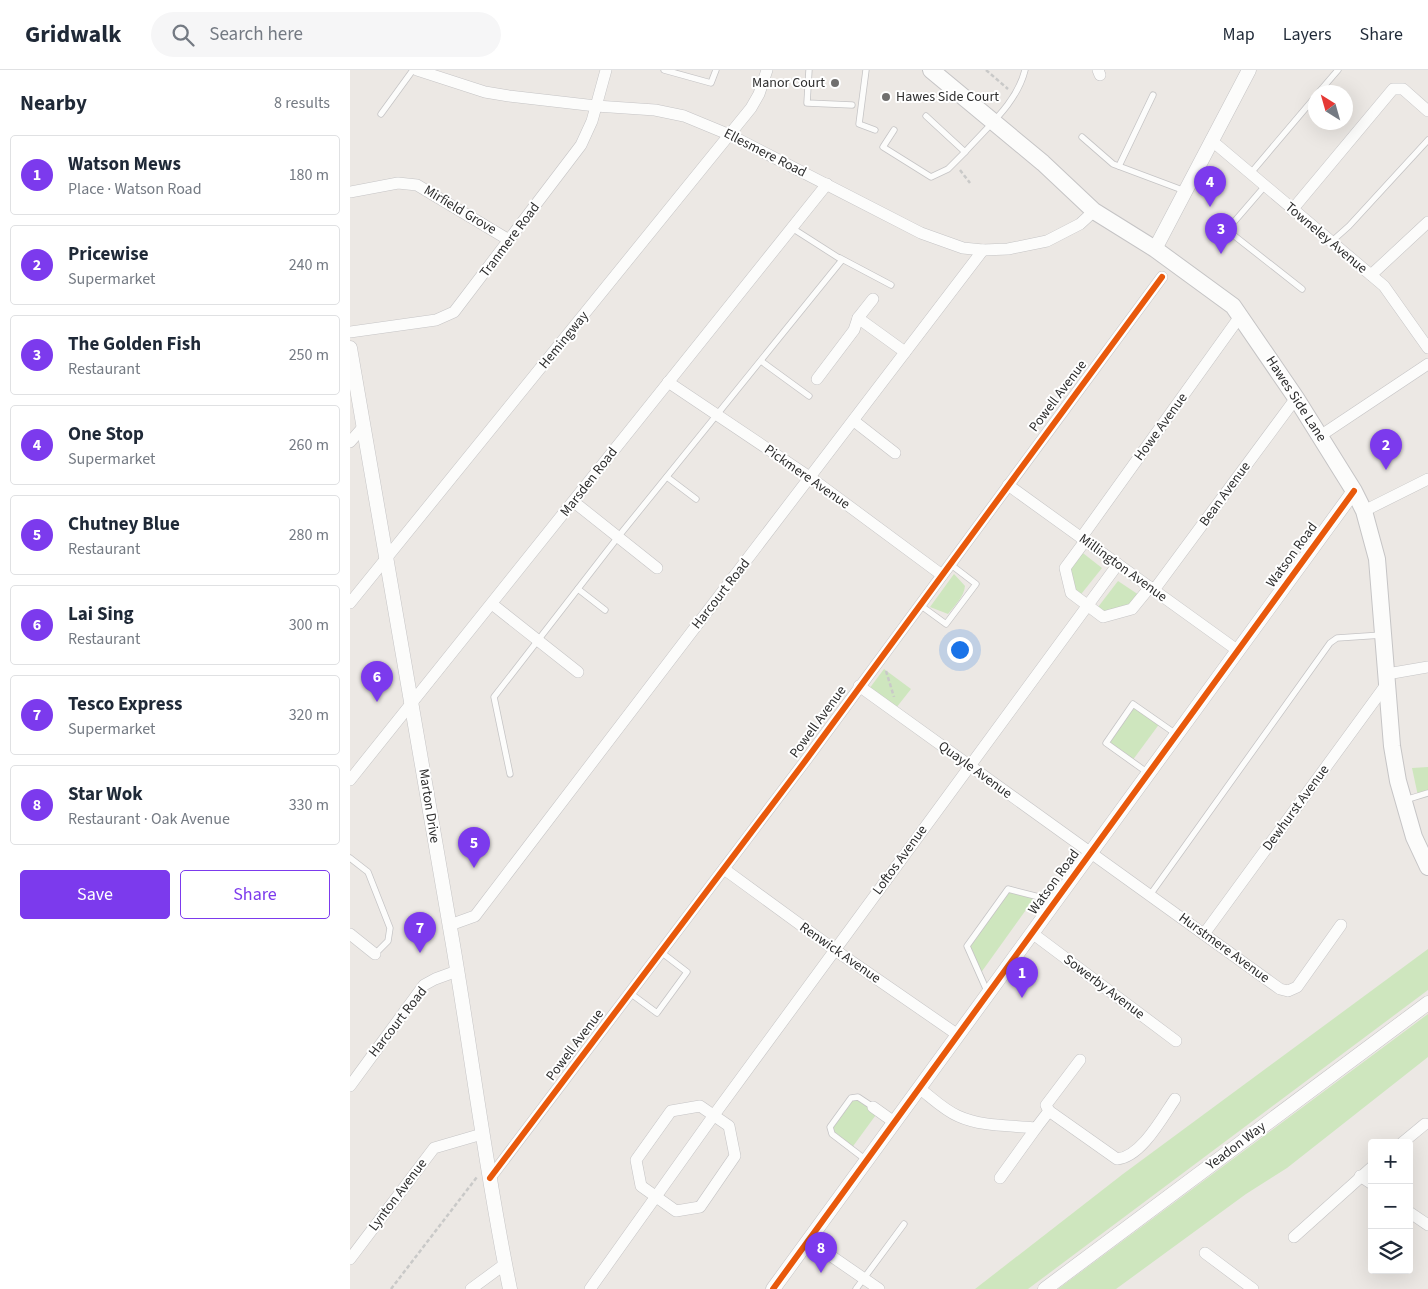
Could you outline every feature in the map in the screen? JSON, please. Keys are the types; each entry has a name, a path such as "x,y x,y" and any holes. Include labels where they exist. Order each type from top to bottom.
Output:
{"main road":[{"name":"Hawes Side Lane","path":"931,70 1043,163 1094,211 1155,249 1233,306 1241,315 1296,398 1354,490 1364,510 1377,559 1392,746 1402,800 1414,837 1428,867"}],"street":[{"name":"Ellesmere Road","path":"417,70 485,92 596,106 655,110 684,116 730,135 921,234 963,248 984,250 1008,249 1047,241 1080,224 1094,211"},
{"name":"Tranmere Road","path":"350,332 447,317 460,306 581,146 590,127 606,70"},
{"name":"Hemingway","path":"350,603 730,135 751,108 759,94 767,70"},
{"path":"1155,249 1249,70"},
{"path":"1292,210 1393,89 1403,89 1428,111"},
{"name":"Towneley Avenue","path":"1211,140 1384,286 1428,348"},
{"name":"Mirfield Grove","path":"350,192 398,183 417,185 509,240"},
{"name":"Marsden Road","path":"350,780 412,700 492,604 827,184"},
{"path":"1371,275 1428,222"},
{"name":"Harcourt Road","path":"450,926 475,916 984,250"},
{"name":"Powell Avenue","path":"490,1178 724,869 1162,277"},
{"path":"817,379 854,330 858,318 873,299"},
{"name":"Howe Avenue","path":"1083,539 1241,315"},
{"path":"858,318 905,352"},
{"name":"Marton Drive","path":"350,348 412,700 450,926 482,1134 510,1289"},
{"path":"1320,436 1428,364"},
{"name":"Pickmere Avenue","path":"668,382 811,478 942,575"},
{"name":"Bean Avenue","path":"1152,589 1296,398"},
{"path":"854,421 895,453"},
{"path":"350,442 364,426"},
{"path":"1364,510 1428,479"},
{"name":"Millington Avenue","path":"1008,485 1238,650"},
{"name":"Watson Road","path":"773,1289 1354,490"},
{"path":"574,502 657,568"},
{"path":"1083,539 1065,568 1072,593 1087,605 1104,616 1132,609 1152,589"},
{"name":"Loftos Avenue","path":"590,1289 968,766 1118,564"},
{"path":"492,604 578,672"},
{"path":"1387,678 1428,667"},
{"name":"Dewhurst Avenue","path":"1204,934 1387,678"},
{"name":"Quayle Avenue","path":"859,686 1090,853"},
{"name":"Hurstmere Avenue","path":"1090,853 1280,989 1288,991 1297,987 1341,926"},
{"name":"Renwick Avenue","path":"724,869 835,950 958,1035"},
{"name":"Sowerby Avenue","path":"1032,933 1176,1042"},
{"path":"350,934 375,954"},
{"name":"Harcourt Road","path":"350,1086 424,986 435,979 457,971"},
{"name":"Yeadon Way","path":"1045,1289 1428,1003"},
{"path":"1080,1060 1046,1105 1049,1111 1117,1158 1127,1158 1142,1145 1175,1099"},
{"path":"919,1088 956,1115 966,1119 981,1123 1036,1128"},
{"path":"700,1106 729,1126 735,1156 700,1206 676,1210 656,1197 641,1186 636,1160 671,1111 700,1106"},
{"path":"873,1108 894,1122"},
{"path":"1000,1178 1049,1111"},
{"path":"1407,1139 1425,1124"},
{"name":"Lynton Avenue","path":"350,1259 434,1148 482,1134"},
{"path":"1294,1237 1368,1170"},
{"path":"1360,1176 1368,1181"},
{"path":"1413,1215 1428,1225"},
{"path":"808,1240 879,1289"},
{"path":"1205,1253 1253,1289"},
{"path":"471,1289 505,1264"}],"lane":[{"path":"381,114 413,70"},
{"path":"664,70 711,83 716,70"},
{"path":"809,70 808,103 852,105"},
{"path":"866,70 859,124 875,130"},
{"path":"894,130 883,147 931,177 948,169 993,121 1015,94 1022,82 1025,70"},
{"path":"1325,85 1338,70"},
{"path":"1118,166 1153,95"},
{"path":"1250,174 1308,105"},
{"path":"926,116 965,152"},
{"path":"1082,137 1118,166 1185,191"},
{"path":"1331,242 1349,226 1428,140"},
{"path":"1265,186 1228,230 1302,289"},
{"path":"792,228 840,258 891,285"},
{"path":"510,774 494,697 618,537 842,260 840,258"},
{"path":"761,361 809,396"},
{"path":"667,477 696,499"},
{"path":"920,605 946,624 976,584 950,564"},
{"path":"578,589 605,610"},
{"path":"1150,895 1330,643 1337,638 1384,635"},
{"path":"1148,773 1106,743 1133,704 1176,734"},
{"path":"1402,800 1428,793"},
{"path":"350,858 368,872 390,928 388,941 375,954"},
{"name":"Watson Road","path":"988,993 967,946 1008,889 1056,901"},
{"path":"630,993 657,1013 687,972 661,952"},
{"path":"866,1160 832,1134 830,1127 851,1098 858,1097 873,1108"},
{"path":"856,1289 904,1224"}],"path":[{"path":"986,70 1015,94"},
{"path":"959,172 970,182"},
{"path":"882,655 899,715"},
{"path":"392,1289 487,1163"}],"green space":[{"path":"1079,550 1102,568 1078,598 1065,568"},
{"path":"954,574 965,586 959,601 948,614 930,607"},
{"path":"1118,581 1142,597 1132,609 1103,617 1095,611"},
{"path":"884,669 911,689 896,708 869,689"},
{"path":"1133,704 1160,723 1132,761 1106,743"},
{"path":"1428,767 1428,793 1418,796 1412,768"},
{"path":"1008,889 1036,896 980,974 967,946"},
{"path":"1428,949 1428,990 1028,1289 975,1289 1123,1174"},
{"path":"1428,1014 1428,1057 1287,1168 1246,1194 1116,1289 1058,1289"},
{"path":"858,1097 878,1112 851,1149 832,1134 830,1127 851,1098"}],"cycle path":[{"path":"490,1178 803,764 1162,277"},
{"path":"773,1289 1354,491"}],"place":[{"name":"Manor Court","path":"835,83"},
{"name":"Hawes Side Court","path":"886,97"},
{"name":"One Stop","path":"1210,207"},
{"name":"The Golden Fish","path":"1221,254"},
{"name":"Pricewise","path":"1386,470"},
{"name":"Lai Sing","path":"377,702"},
{"name":"Chutney Blue","path":"474,868"},
{"name":"Tesco Express","path":"420,953"},
{"name":"Watson Mews","path":"1022,998"},
{"name":"Star Wok","path":"821,1273"}]}
